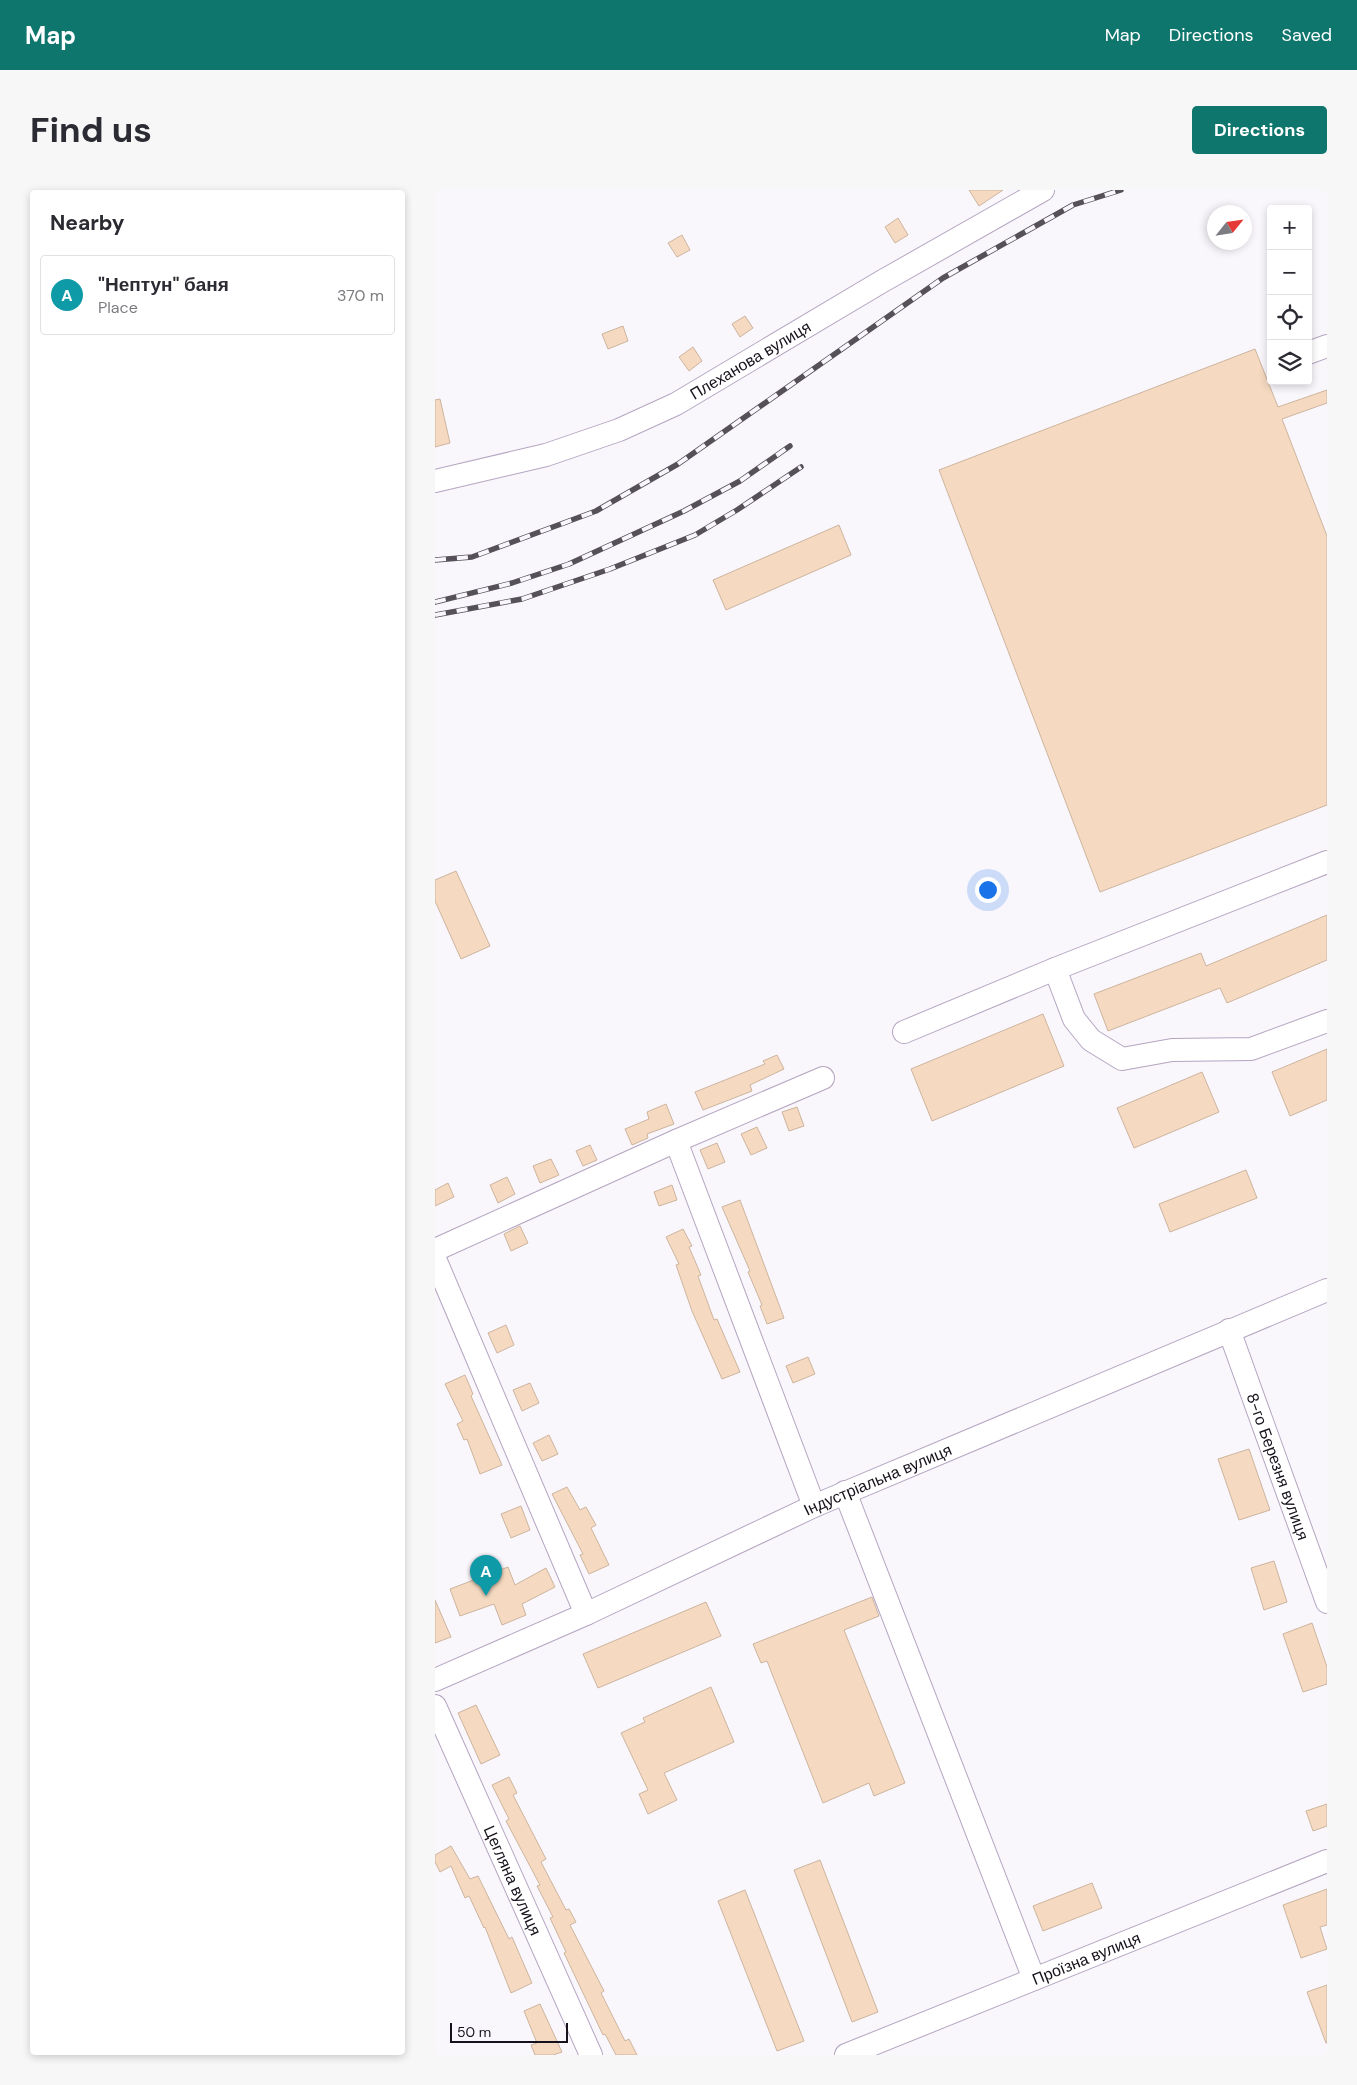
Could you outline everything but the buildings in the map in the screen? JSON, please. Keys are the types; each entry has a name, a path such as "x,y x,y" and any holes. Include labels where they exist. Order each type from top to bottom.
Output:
{"street":[{"name":"Плеханова вулиця","path":"435,481 546,455 619,430 676,404 881,282 1043,190"},
{"path":"1312,352 1327,346"},
{"path":"904,1032 1055,969 1327,862"},
{"path":"1055,969 1074,1019 1091,1040 1122,1059 1173,1050 1251,1049 1327,1021"},
{"path":"435,1250 675,1141 823,1078"},
{"path":"675,1141 814,1506"},
{"path":"435,1259 586,1614"},
{"name":"Індустріальна вулиця","path":"435,1680 586,1614 845,1492 1327,1290"},
{"name":"8-го Березня вулиця","path":"1229,1330 1327,1602"},
{"path":"845,1492 1034,1979"},
{"name":"Цегляна вулиця","path":"435,1706 591,2055"},
{"name":"Проїзна вулиця","path":"846,2055 1327,1861"}],"railway":[{"path":"435,560 472,557 596,511 678,464 943,278 1073,205 1121,190"},
{"path":"435,602 512,583 569,564 684,511 740,481 790,446"},
{"path":"435,615 522,599 610,569 695,535 737,510 801,467"}],"place":[{"name":"\"Нептун\" баня","path":"486,1596"}]}
